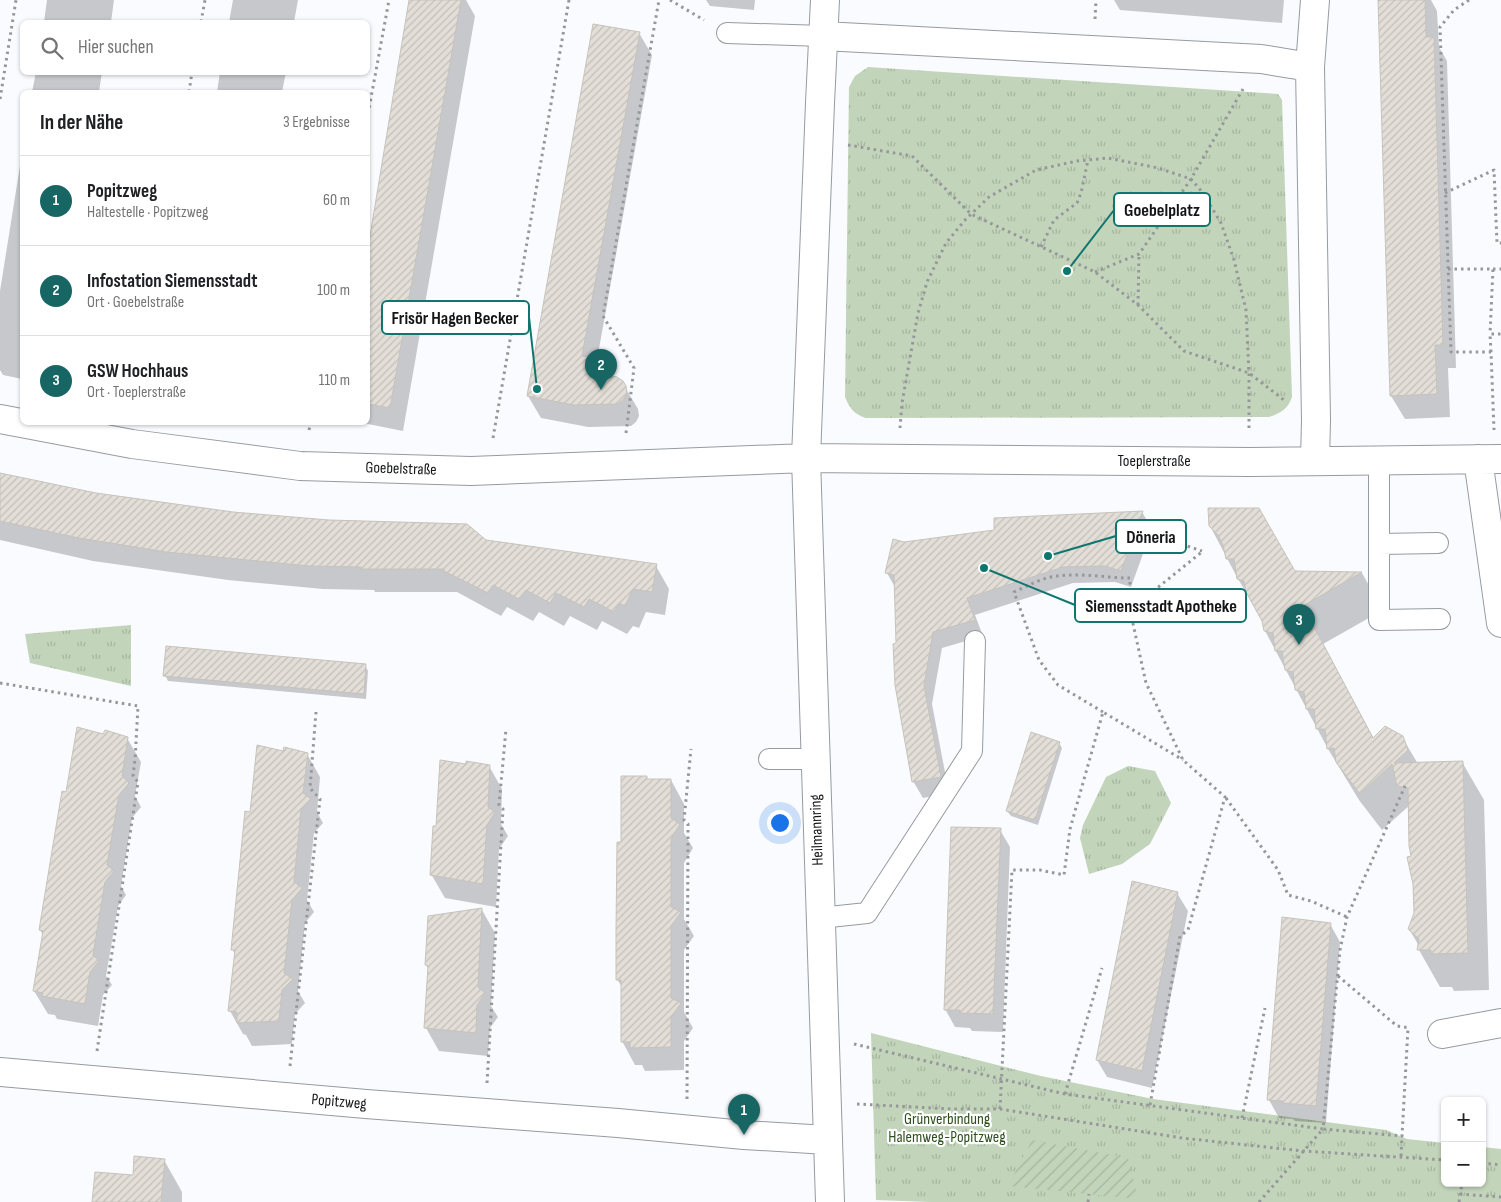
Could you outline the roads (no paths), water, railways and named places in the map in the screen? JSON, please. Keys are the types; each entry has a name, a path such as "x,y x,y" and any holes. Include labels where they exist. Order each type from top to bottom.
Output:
{"street":[{"name":"Heilmannring","path":"825,0 806,458 830,1202"},
{"path":"1314,461 1316,420 1310,66 1315,0"},
{"path":"823,36 1261,59 1310,66"},
{"name":"Goebelstraße","path":"0,419 20,423"},
{"name":"Goebelstraße","path":"32,425 132,444 300,466 471,472 806,458"},
{"name":"Toeplerstraße","path":"806,458 1250,462 1492,459"},
{"path":"1492,459 1501,623"},
{"path":"1442,1034 1501,1023"},
{"name":"Popitzweg","path":"0,1072 686,1130 828,1140"}],"lane":[{"path":"727,33 823,36"},
{"path":"1379,460 1379,620 1440,619"},
{"path":"1379,544 1438,543"},
{"path":"820,918 867,913 972,751 976,641"},
{"path":"769,759 815,759"}],"place":[{"name":"Goebelplatz","path":"1067,271"},
{"name":"Frisör Hagen Becker","path":"537,389"},
{"name":"Infostation Siemensstadt","path":"601,390"},
{"name":"Döneria","path":"1048,556"},
{"name":"Siemensstadt Apotheke","path":"984,568"},
{"name":"GSW Hochhaus","path":"1299,645"},
{"name":"Popitzweg","path":"744,1135"}],"park label":[{"name":"Grünverbindung Halemweg-Popitzweg","path":"947,1128"}]}
